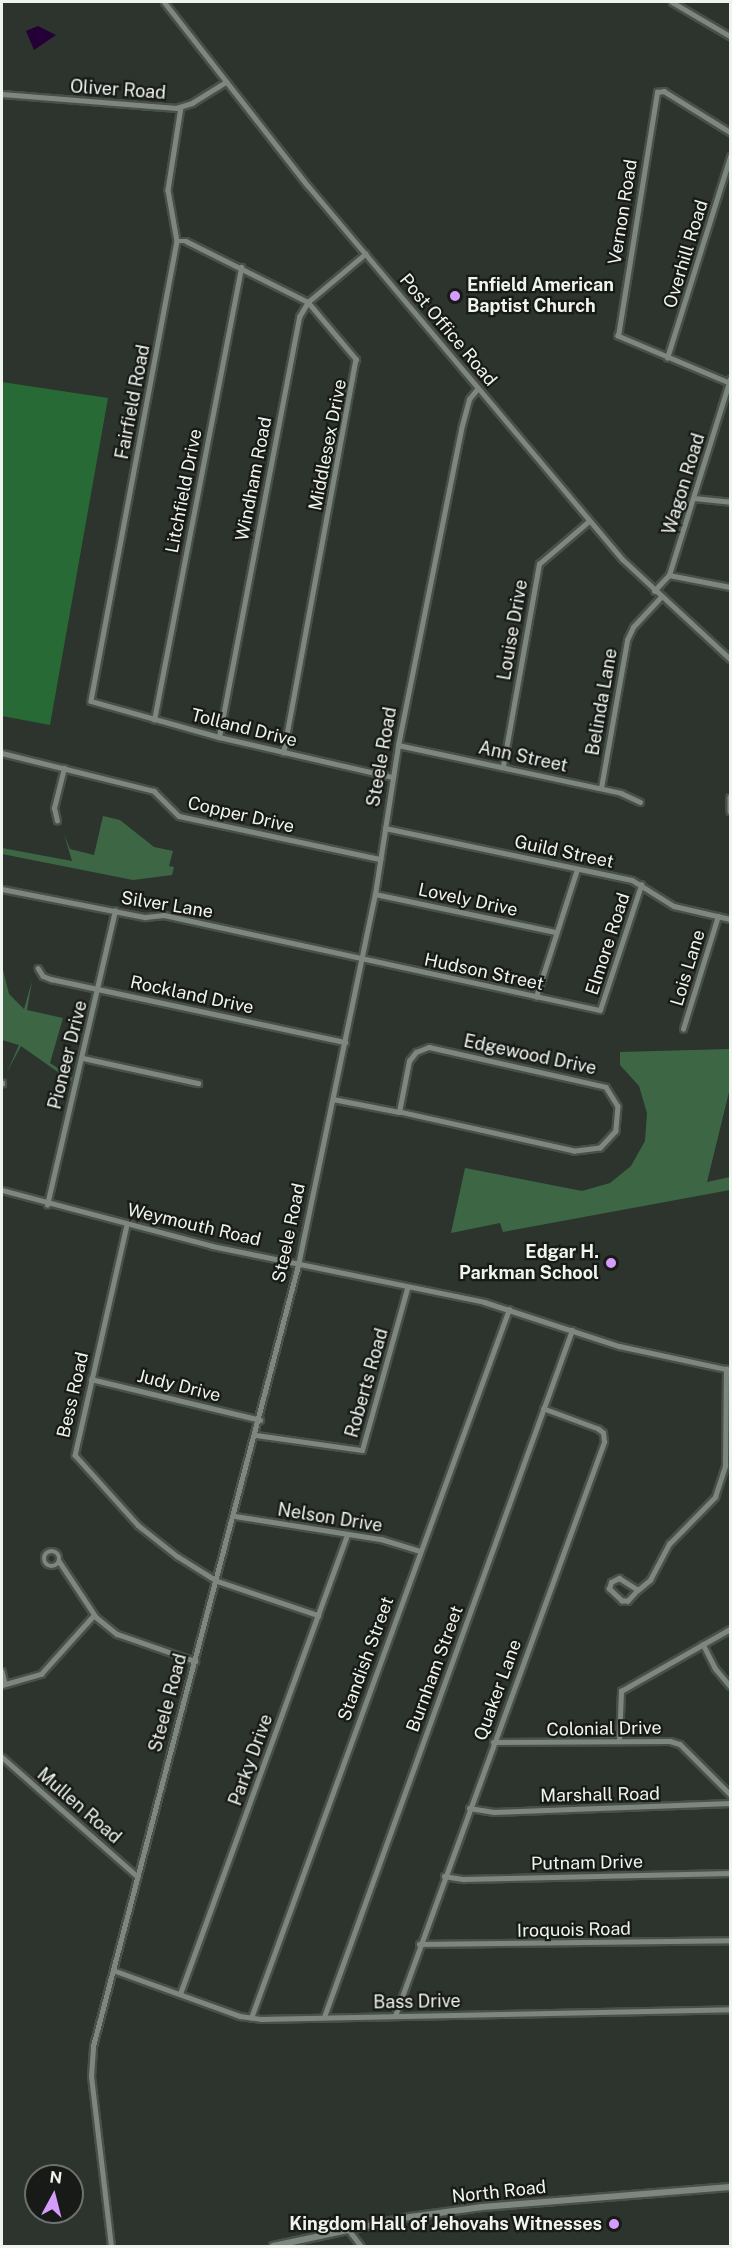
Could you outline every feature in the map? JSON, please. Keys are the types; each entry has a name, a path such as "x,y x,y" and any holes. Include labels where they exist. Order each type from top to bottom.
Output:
{"main road":[{"name":"North Road","path":"273,2247 349,2230 482,2207 730,2187"}],"street":[{"name":"Post Office Road","path":"164,2 225,82 365,254 589,521 654,591 730,659"},
{"path":"672,2 730,36"},
{"name":"Oliver Road","path":"2,94 182,108 225,82"},
{"name":"Vernon Road","path":"730,132 664,91 657,92 618,336 667,358 730,381"},
{"name":"Fairfield Road","path":"91,701 177,241 168,190 182,108"},
{"name":"Overhill Road","path":"667,358 730,157"},
{"name":"Middlesex Drive","path":"177,241 186,241 308,302 356,359 357,366 284,752"},
{"name":"Windham Road","path":"219,736 299,317 308,302 365,254"},
{"name":"Litchfield Drive","path":"154,720 241,267"},
{"name":"Wagon Road","path":"654,591 669,575 730,381"},
{"name":"Steele Road","path":"111,2247 91,2076 93,2046 235,1516 298,1266 375,894 392,777 465,410 478,388"},
{"path":"694,498 730,502"},
{"name":"Louise Drive","path":"502,766 539,564 589,521"},
{"path":"669,575 730,587"},
{"name":"Belinda Lane","path":"601,788 627,640 633,627 661,597"},
{"name":"Tolland Drive","path":"91,701 154,720 392,777"},
{"name":"Ann Street","path":"398,745 601,788 640,802"},
{"name":"Copper Drive","path":"2,753 154,791 179,816 380,860"},
{"path":"57,821 54,808 64,768"},
{"path":"730,797 730,811"},
{"name":"Guild Street","path":"385,828 577,868 641,885 674,906 730,919"},
{"path":"536,997 577,868"},
{"name":"Elmore Road","path":"600,1010 641,885"},
{"name":"Silver Lane","path":"2,889 145,917 164,915 362,960"},
{"name":"Lovely Drive","path":"375,894 555,932"},
{"name":"Pioneer Drive","path":"47,1205 99,989 115,911"},
{"name":"Lois Lane","path":"683,1029 718,916"},
{"name":"Hudson Street","path":"362,960 600,1010"},
{"name":"Rockland Drive","path":"38,968 42,976 345,1042"},
{"name":"Edgewood Drive","path":"333,1099 585,1152 600,1148 612,1138 619,1115 614,1097 606,1087 592,1081 429,1047 416,1052 409,1061 399,1112"},
{"path":"83,1058 198,1083"},
{"name":"Weymouth Road","path":"2,1190 47,1205 298,1266 509,1309 619,1346 728,1369"},
{"name":"Bess Road","path":"127,1225 75,1455 138,1525 177,1556 217,1581"},
{"name":"Roberts Road","path":"256,1435 362,1450 407,1289"},
{"name":"Standish Street","path":"251,2018 509,1309"},
{"name":"Burnham Street","path":"324,2017 572,1330"},
{"path":"638,1590 619,1578 611,1582 609,1589 622,1601 628,1601 650,1580 669,1544 705,1511 717,1493 725,1466 728,1369"},
{"name":"Judy Drive","path":"91,1378 260,1420"},
{"name":"Quaker Lane","path":"395,2016 419,1944 604,1442 603,1433 598,1429 544,1409"},
{"name":"Nelson Drive","path":"235,1516 347,1535 420,1551"},
{"name":"Parky Drive","path":"180,1994 347,1535"},
{"path":"59,1561 94,1615 127,1640 195,1661"},
{"path":"217,1581 318,1616"},
{"path":"2,1671 3,1684 41,1674 77,1629 94,1615"},
{"path":"619,1742 621,1691 730,1629"},
{"path":"703,1644 715,1668 730,1686"},
{"name":"Colonial Drive","path":"493,1742 680,1744 730,1794"},
{"name":"Mullen Road","path":"2,1756 138,1877"},
{"name":"Marshall Road","path":"469,1808 495,1812 730,1803"},
{"name":"Putnam Drive","path":"444,1876 464,1880 730,1873"},
{"name":"Iroquois Road","path":"419,1944 730,1940"},
{"name":"Bass Drive","path":"113,1970 251,2018 730,2009"},
{"path":"349,2230 361,2247"}],"green space":[{"path":"2,382 108,398 50,725 2,716"},
{"path":"103,816 120,820 154,847 173,851 169,866 174,867 172,875 133,880 2,854 2,848 72,861 64,834 70,849 94,855"},
{"path":"2,966 9,994 24,1009 32,981 27,1010 63,1018 50,1063 73,1078 72,1082 21,1046 7,1072 19,1045 2,1040"},
{"path":"730,1049 730,1088 707,1182 730,1177 730,1190 503,1232 500,1223 451,1233 465,1168 582,1191 610,1183 631,1166 645,1141 647,1113 639,1086 620,1065 620,1052"}],"shaded area":[{"path":"38,26 56,35 34,50 26,31"}],"place":[{"name":"Enfield American Baptist Church","path":"455,296"},
{"name":"Edgar H. Parkman School","path":"611,1263"},
{"name":"Kingdom Hall of Jehovahs Witnesses","path":"614,2224"}]}
